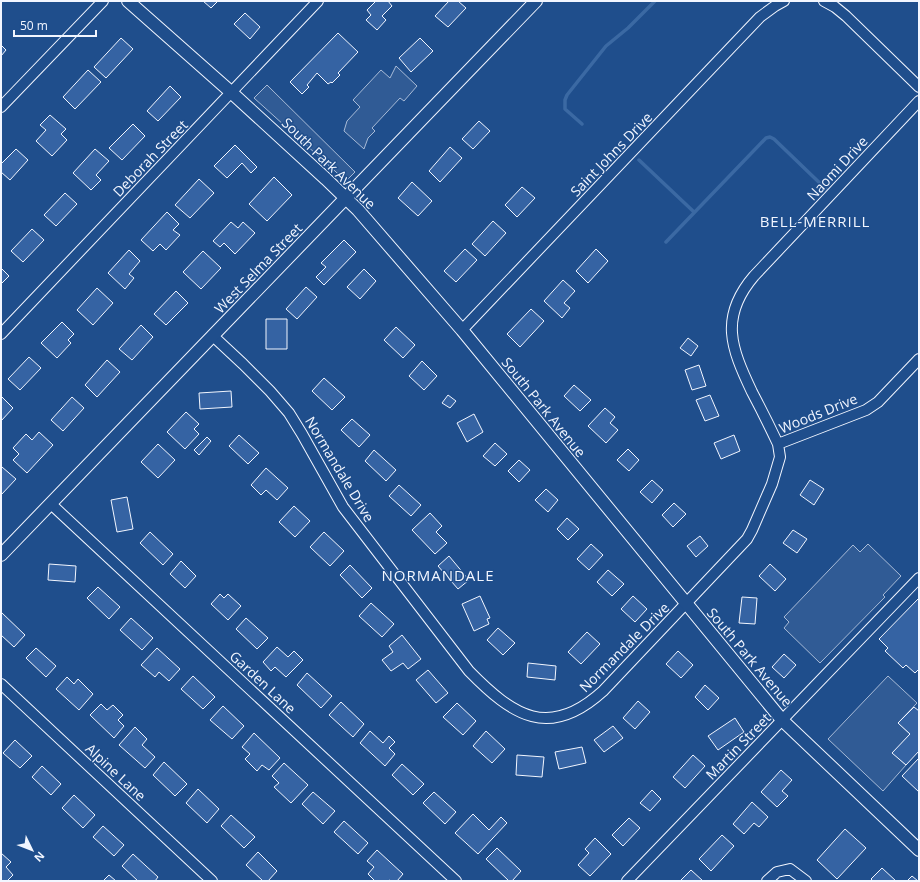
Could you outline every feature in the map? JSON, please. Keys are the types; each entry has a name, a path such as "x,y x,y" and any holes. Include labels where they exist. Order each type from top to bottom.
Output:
{"street":[{"path":"1,107 103,1"},
{"name":"South Park Avenue","path":"128,1 232,92 358,210 462,330 782,720 919,850"},
{"name":"Deborah Street","path":"1,334 318,1"},
{"name":"West Selma Street","path":"1,555 536,1"},
{"name":"Saint Johns Drive","path":"462,330 760,17 784,1"},
{"path":"824,1 846,16 919,87"},
{"name":"Naomi Drive","path":"778,444 740,367 735,352 732,339 734,310 746,286 754,276 919,101"},
{"name":"Normandale Drive","path":"213,336 243,364 289,413 343,507 359,530 469,671 488,691 526,716 543,718 558,717 581,707 592,700 603,691 686,604"},
{"name":"Woods Drive","path":"686,604 746,539 752,530 772,484 780,457 778,444 866,410 878,402 919,359"},
{"name":"Garden Lane","path":"51,504 456,881"},
{"name":"Martin Street","path":"627,881 919,578"},
{"name":"Alpine Lane","path":"1,684 212,881"},
{"path":"767,881 777,872 790,869 806,881"}],"shaded area":[{"path":"396,66 417,86 404,101 400,98 372,128 375,131 368,138 364,149 344,131 347,121 360,107 353,100 381,70 390,78"},
{"path":"267,85 355,172 346,181 254,98"},
{"path":"868,544 901,576 883,595 885,597 820,663 784,628 789,622 784,617 853,545 860,552"},
{"path":"888,676 917,703 898,723 910,734 893,753 906,765 883,791 828,739"}],"building":[{"path":"203,1 218,1 211,8"},
{"path":"376,1 388,1 392,6 382,16 386,20 377,30 366,20 371,15 367,10"},
{"path":"449,1 458,1 466,8 448,27 435,16"},
{"path":"245,13 260,27 250,39 234,24"},
{"path":"338,33 358,52 338,73 340,75 332,83 331,82 328,84 317,73 307,85 309,87 302,94 290,82"},
{"path":"121,38 133,49 106,78 94,67"},
{"path":"420,38 433,51 411,72 399,58"},
{"path":"1,45 6,50 1,56"},
{"path":"88,70 101,82 75,109 63,97"},
{"path":"170,86 181,97 158,121 147,111"},
{"path":"50,115 66,129 61,134 67,140 52,156 36,141 46,130 40,125"},
{"path":"479,121 490,131 473,149 462,139"},
{"path":"133,124 145,136 122,160 109,148"},
{"path":"235,145 257,167 251,173 242,163 227,178 214,166"},
{"path":"450,147 462,158 440,182 429,171"},
{"path":"16,149 28,160 10,180 1,172 1,164"},
{"path":"95,149 109,161 96,175 101,180 91,190 73,173"},
{"path":"274,177 292,195 267,221 249,204"},
{"path":"199,179 214,193 190,218 175,205"},
{"path":"412,182 432,201 418,216 398,198"},
{"path":"522,187 535,198 517,217 505,205"},
{"path":"65,193 77,204 56,226 44,215"},
{"path":"167,212 179,224 173,230 180,235 166,250 160,244 153,251 141,240"},
{"path":"493,221 506,233 485,256 472,244"},
{"path":"231,222 238,228 243,222 255,233 235,254 224,243 220,247 213,241"},
{"path":"32,229 44,240 23,262 11,251"},
{"path":"344,240 356,252 324,285 316,277 326,267 321,263"},
{"path":"465,249 477,260 456,282 444,271"},
{"path":"596,249 608,261 588,283 576,271"},
{"path":"129,250 140,261 129,274 134,278 125,289 108,273"},
{"path":"203,251 221,268 201,289 183,272"},
{"path":"1,268 9,276 1,284"},
{"path":"364,269 376,281 360,299 347,287"},
{"path":"563,280 575,291 564,303 570,308 562,318 544,301"},
{"path":"306,287 317,297 297,319 286,309"},
{"path":"97,288 113,303 93,325 77,310"},
{"path":"176,291 188,303 166,325 154,314"},
{"path":"531,309 544,321 520,347 507,334"},
{"path":"266,319 287,319 287,349 266,349"},
{"path":"62,322 74,334 68,340 71,343 57,358 41,343"},
{"path":"141,325 153,337 132,360 119,349"},
{"path":"396,327 415,345 403,358 384,340"},
{"path":"688,338 698,346 691,356 680,348"},
{"path":"29,357 41,368 20,390 8,379"},
{"path":"107,360 120,372 97,397 85,385"},
{"path":"422,361 437,376 424,390 409,376"},
{"path":"699,365 706,386 692,390 685,370"},
{"path":"324,378 345,397 332,410 312,391"},
{"path":"574,385 591,400 580,411 564,396"},
{"path":"231,391 232,407 200,409 199,393"},
{"path":"448,395 456,401 450,408 442,403"},
{"path":"710,395 719,416 705,421 696,400"},
{"path":"1,396 13,408 1,421"},
{"path":"72,397 84,408 63,431 51,420"},
{"path":"605,408 615,417 610,423 618,430 606,443 588,426"},
{"path":"186,412 199,424 194,429 199,434 185,449 167,432"},
{"path":"474,414 483,432 467,442 457,423"},
{"path":"352,419 370,435 359,447 341,430"},
{"path":"39,432 53,445 27,473 13,460 19,454 13,448 26,434 32,440"},
{"path":"239,435 259,453 248,464 229,446"},
{"path":"734,435 740,451 721,459 714,443"},
{"path":"207,437 211,441 199,455 194,450"},
{"path":"495,443 507,454 495,466 483,456"},
{"path":"158,444 175,460 158,478 141,462"},
{"path":"628,449 639,460 629,471 617,460"},
{"path":"374,450 396,470 386,481 365,461"},
{"path":"519,460 530,470 519,482 508,471"},
{"path":"2,467 16,479 1,495 1,468"},
{"path":"266,468 288,488 277,500 266,490 261,495 251,485"},
{"path":"652,480 663,490 652,503 640,492"},
{"path":"810,480 824,489 814,505 800,495"},
{"path":"399,485 421,505 411,516 389,496"},
{"path":"546,489 558,500 548,512 535,500"},
{"path":"127,497 133,529 117,532 111,500"},
{"path":"674,503 686,514 673,527 662,515"},
{"path":"294,506 310,521 295,537 279,522"},
{"path":"430,513 442,526 436,532 447,543 435,554 412,530"},
{"path":"567,518 579,529 568,540 557,529"},
{"path":"793,530 807,539 797,553 783,543"},
{"path":"150,532 173,554 163,565 140,543"},
{"path":"324,532 344,551 330,566 310,547"},
{"path":"700,536 708,546 696,557 687,546"},
{"path":"591,544 603,555 589,570 577,559"},
{"path":"449,556 469,580 458,589 438,566"},
{"path":"181,561 196,576 185,588 170,574"},
{"path":"49,564 76,566 75,582 48,580"},
{"path":"770,564 786,579 775,591 759,576"},
{"path":"350,565 372,588 362,598 340,575"},
{"path":"608,570 624,584 612,596 597,582"},
{"path":"98,587 120,607 109,619 87,598"},
{"path":"220,594 224,598 228,594 241,606 228,620 211,604"},
{"path":"480,596 490,618 487,619 489,624 474,631 462,604"},
{"path":"633,596 647,609 635,622 621,609"},
{"path":"742,597 757,598 755,624 739,623"},
{"path":"919,598 919,672 918,670 915,673 906,665 903,668 885,651 888,648 879,639"},
{"path":"371,603 394,624 382,637 359,616"},
{"path":"1,612 25,635 14,647 1,635"},
{"path":"131,618 153,638 142,650 120,630"},
{"path":"246,618 268,638 257,649 236,629"},
{"path":"498,628 515,643 503,655 487,640"},
{"path":"587,632 600,644 581,664 568,652"},
{"path":"402,635 421,659 408,669 403,663 391,671 382,660 393,652 389,646"},
{"path":"277,647 288,657 294,651 303,660 286,677 275,667 271,671 263,662"},
{"path":"36,648 56,666 46,677 26,658"},
{"path":"157,648 180,669 169,681 159,672 155,677 141,665"},
{"path":"678,651 693,665 681,678 666,664"},
{"path":"784,654 796,665 784,678 772,667"},
{"path":"528,663 556,666 555,680 527,677"},
{"path":"428,670 448,693 436,703 416,680"},
{"path":"307,673 332,696 321,708 297,685"},
{"path":"193,676 215,697 203,709 181,689"},
{"path":"67,677 74,684 78,679 93,694 79,710 56,689"},
{"path":"705,685 719,698 708,710 695,697"},
{"path":"638,701 650,712 635,729 623,718"},
{"path":"341,702 364,724 353,737 329,715"},
{"path":"457,703 476,721 463,735 443,717"},
{"path":"101,704 107,710 113,705 123,715 118,720 124,726 114,738 90,715"},
{"path":"223,706 244,726 232,739 210,720"},
{"path":"914,707 919,711 919,751 906,765 892,753 910,734 898,723"},
{"path":"735,718 744,732 718,750 708,736"},
{"path":"613,726 623,738 604,752 594,740"},
{"path":"135,727 147,739 142,745 155,757 145,768 119,745"},
{"path":"370,731 383,743 389,736 395,742 389,748 395,754 385,766 360,743"},
{"path":"486,731 505,749 492,763 473,746"},
{"path":"254,733 280,758 269,770 262,765 257,771 245,759 250,754 242,747"},
{"path":"15,740 32,756 20,768 3,753"},
{"path":"582,747 586,763 559,769 555,752"},
{"path":"517,755 544,757 542,777 516,775"},
{"path":"693,755 705,766 685,788 673,777"},
{"path":"919,758 919,792 902,776"},
{"path":"164,762 187,784 175,796 153,775"},
{"path":"284,763 308,785 291,803 274,787 279,783 272,776"},
{"path":"402,764 424,784 413,795 392,775"},
{"path":"42,766 61,784 51,795 32,777"},
{"path":"781,770 792,780 782,791 788,796 777,807 761,792"},
{"path":"198,789 219,809 207,823 186,803"},
{"path":"652,790 661,799 650,811 640,803"},
{"path":"313,792 335,811 323,824 302,804"},
{"path":"434,792 456,812 445,824 423,803"},
{"path":"74,795 95,815 83,828 62,808"},
{"path":"752,802 768,817 759,827 754,823 744,834 733,824"},
{"path":"473,814 489,830 501,817 507,823 478,854 455,833"},
{"path":"231,815 255,837 244,848 221,826"},
{"path":"629,818 640,828 623,846 612,835"},
{"path":"344,821 368,843 358,854 334,832"},
{"path":"103,826 124,845 114,856 93,837"},
{"path":"845,829 866,848 837,879 817,860"},
{"path":"722,835 734,846 711,871 699,859"},
{"path":"595,838 611,854 590,876 578,865 589,853 585,849"},
{"path":"497,848 521,871 512,881 509,881 486,859"},
{"path":"377,850 403,874 397,881 375,881 368,874 374,867 367,861"},
{"path":"258,852 277,871 268,881 263,881 246,865"},
{"path":"1,853 11,862 6,867 13,875 7,881 1,881"},
{"path":"133,854 158,877 155,881 138,881 122,866"},
{"path":"882,868 896,881 873,881 871,879"},
{"path":"691,870 703,881 680,881"},
{"path":"109,875 116,881 103,881"},
{"path":"912,876 918,881 907,881"}],"waterway":[{"path":"582,124 565,109 565,100 567,95 606,46 628,28 655,1"},
{"path":"666,242 766,138 770,137 774,139 827,190"},
{"path":"639,160 694,212"}],"district":[{"name":"BELL-MERRILL","path":"815,221"},
{"name":"NORMANDALE","path":"438,575"}]}
